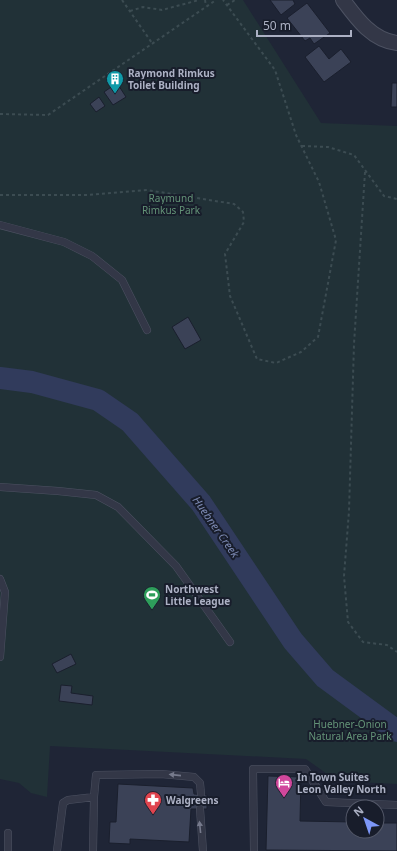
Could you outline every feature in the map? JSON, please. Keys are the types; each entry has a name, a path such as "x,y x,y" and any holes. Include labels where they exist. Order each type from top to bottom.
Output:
{"street":[{"path":"343,0 368,30 387,42 397,43"}],"lane":[{"path":"0,225 64,242 92,256 122,280 147,330"},
{"path":"0,487 96,495 118,507 176,566 230,642"},
{"path":"0,579 5,592 0,657"},
{"path":"254,851 253,770 305,769 326,802 397,805"},
{"path":"93,851 96,774 162,774 194,777 200,783 201,794"},
{"path":"57,851 64,803 68,800 94,797"},
{"path":"200,809 203,851"},
{"path":"8,833 8,851"}],"path":[{"path":"122,0 152,43"},
{"path":"130,11 143,7 162,10 198,0"},
{"path":"205,0 206,6"},
{"path":"0,114 48,115 216,0"},
{"path":"0,195 88,195 147,190 234,204 243,212 244,222 225,254 230,296 257,359 276,363 300,352 318,337 336,240 319,182 301,146 275,70 223,0"},
{"path":"227,5 235,0"},
{"path":"301,146 328,147 354,156 384,196 397,199"},
{"path":"365,172 354,344 349,511 344,576 348,622 363,642 387,644 397,652"}],"green space":[{"path":"0,0 243,0 321,123 397,126 397,784 337,781 306,759 50,746 47,797 31,793 19,783 0,779"}],"building":[{"path":"270,0 293,0 295,4 281,15"},
{"path":"307,3 330,33 314,44 310,38 305,41 287,18"},
{"path":"319,46 329,59 341,49 351,62 324,82 305,57"},
{"name":"Raymond Rimkus Toilet Building","path":"117,83 126,97 113,105 104,92"},
{"path":"392,83 397,83 397,107 391,107"},
{"path":"99,97 105,106 96,112 90,104"},
{"path":"188,317 201,340 185,349 172,327"},
{"path":"71,654 76,664 57,673 52,664"},
{"path":"61,685 72,686 71,693 93,696 92,705 59,701"},
{"name":"In Town Suites Leon Valley North","path":"268,776 301,777 300,821 345,822 345,839 385,839 385,823 397,823 397,851 266,850"},
{"name":"Walgreens","path":"118,784 193,788 194,794 207,795 207,809 191,809 189,842 130,839 130,844 109,843 110,822 116,822"}],"waterway":[{"name":"Huebner Creek","path":"0,378 32,382 98,400 130,422 201,503 293,641 325,678 397,731"}],"place":[{"name":"Raymond Rimkus Toilet Building","path":"115,94"},
{"name":"Northwest Little League","path":"152,610"},
{"name":"In Town Suites Leon Valley North","path":"284,798"},
{"name":"Walgreens","path":"153,815"}],"park label":[{"name":"Raymund Rimkus Park","path":"171,204"},
{"name":"Huebner-Onion Natural Area Park","path":"350,730"}]}
